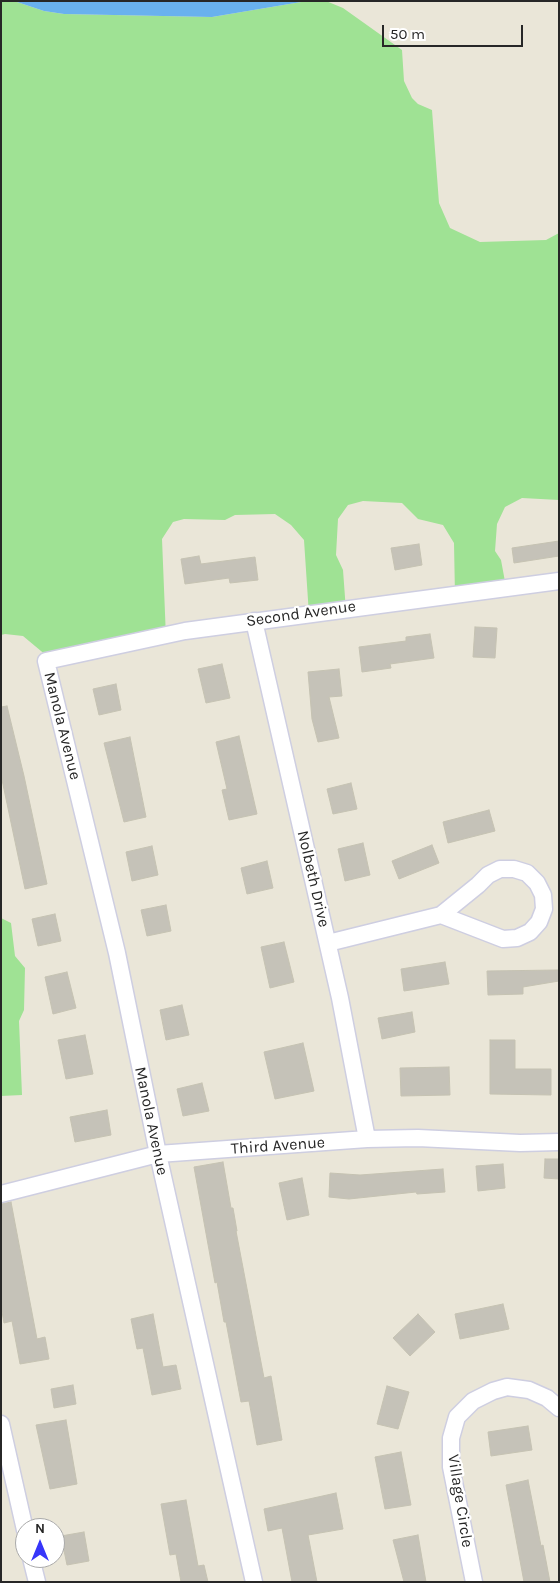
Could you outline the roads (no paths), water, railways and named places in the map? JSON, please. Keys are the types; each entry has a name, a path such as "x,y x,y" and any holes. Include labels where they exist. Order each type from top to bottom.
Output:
{"street":[{"name":"Second Avenue","path":"46,661 185,631 254,620 559,581"},
{"name":"Nolbeth Drive","path":"254,620 340,998 367,1139"},
{"name":"Manola Avenue","path":"46,661 117,953 158,1154 254,1582"},
{"path":"328,943 441,915 488,875 500,869 514,869 527,873 537,883 543,895 544,909 539,922 530,932 517,938 503,938 441,915"},
{"name":"Third Avenue","path":"1,1194 158,1154 367,1139 418,1138 520,1143 559,1142"},
{"name":"Village Circle","path":"474,1582 452,1467 452,1438 457,1417 473,1401 493,1391 507,1388 529,1390 547,1398 559,1408"},
{"path":"1,1424 22,1518"},
{"path":"34,1568 37,1582"}],"water":[{"path":"14,1 307,1 212,17 64,14 44,11"}]}
